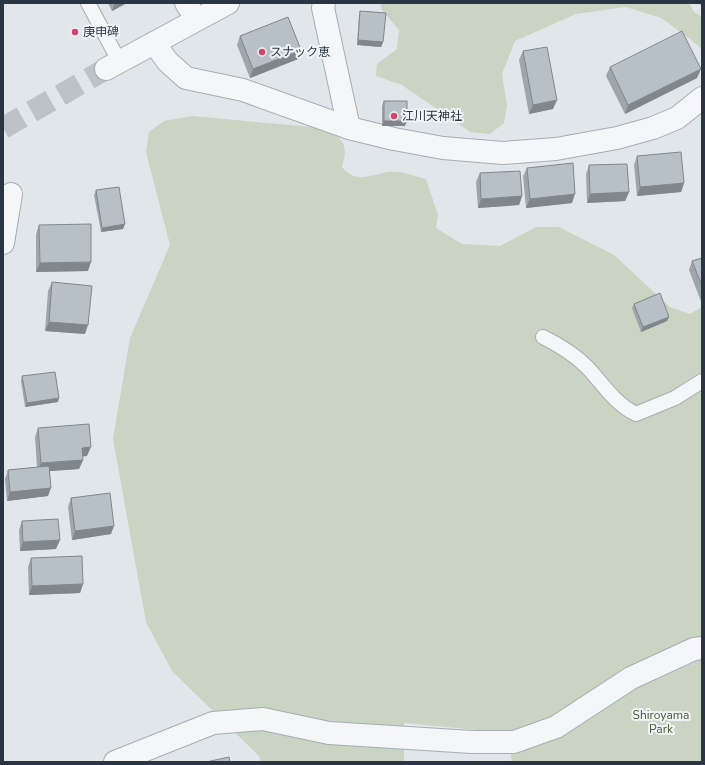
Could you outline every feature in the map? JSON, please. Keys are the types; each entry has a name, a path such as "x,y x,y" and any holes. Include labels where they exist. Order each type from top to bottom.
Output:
{"street":[{"path":"113,65 154,43 191,11 228,3"},
{"path":"324,3 323,8 349,128"},
{"path":"154,43 168,62 186,78 243,90 349,128 394,139 443,148 503,153 541,150 618,138 653,128 677,118 702,98"},
{"path":"4,231 11,194"},
{"path":"115,762 214,723 263,720 329,733 472,742 514,742 556,727 630,678 694,649 702,648"}],"lane":[{"path":"88,3 113,65"},
{"path":"543,337 563,347 586,366 623,408 636,414 675,398 702,380"}],"green space":[{"path":"380,3 689,3 694,12 702,17 702,49 661,18 626,7 576,14 515,41 502,74 507,106 504,123 490,134 470,132 402,85 376,76 377,64 397,49 399,30 382,10"},
{"name":"Shiroyama Park","path":"192,116 322,128 335,135 342,142 345,152 342,167 348,173 362,177 398,172 426,179 438,215 436,228 462,244 500,246 536,227 559,227 614,255 670,307 690,314 702,307 702,653 659,675 658,679 702,659 702,762 512,762 511,755 519,752 499,732 404,723 404,762 261,762 259,756 172,671 146,622 113,439 130,338 170,245 146,152 149,132 164,121"}],"building":[{"path":"360,11 386,13 383,42 358,40"},
{"path":"288,17 301,50 253,69 240,36"},
{"path":"682,31 701,69 628,105 610,67"},
{"path":"547,47 557,100 533,105 523,51"},
{"name":"江川天神社","path":"384,101 407,101 407,121 384,121"},
{"path":"681,152 684,183 640,187 637,156"},
{"path":"573,163 575,194 530,199 527,168"},
{"path":"627,164 629,192 590,194 589,165"},
{"path":"520,171 522,196 481,199 480,173"},
{"path":"119,187 125,224 102,228 96,190"},
{"path":"91,224 91,262 40,263 39,225"},
{"path":"702,258 702,286 692,261"},
{"path":"52,282 92,286 88,325 49,322"},
{"path":"660,293 669,317 643,327 634,304"},
{"path":"55,372 59,398 27,403 22,376"},
{"path":"89,424 91,447 82,448 83,460 41,463 38,428"},
{"path":"49,466 51,488 10,492 8,470"},
{"path":"110,493 114,526 75,531 71,498"},
{"path":"58,519 60,540 23,542 22,521"},
{"path":"82,556 83,584 32,586 31,558"},
{"path":"229,757 230,762 206,762"}],"tunnel":[{"path":"3,128 106,69"}],"place":[{"name":"庚申碑","path":"75,32"},
{"name":"スナック恵","path":"262,52"},
{"name":"江川天神社","path":"394,116"}]}
